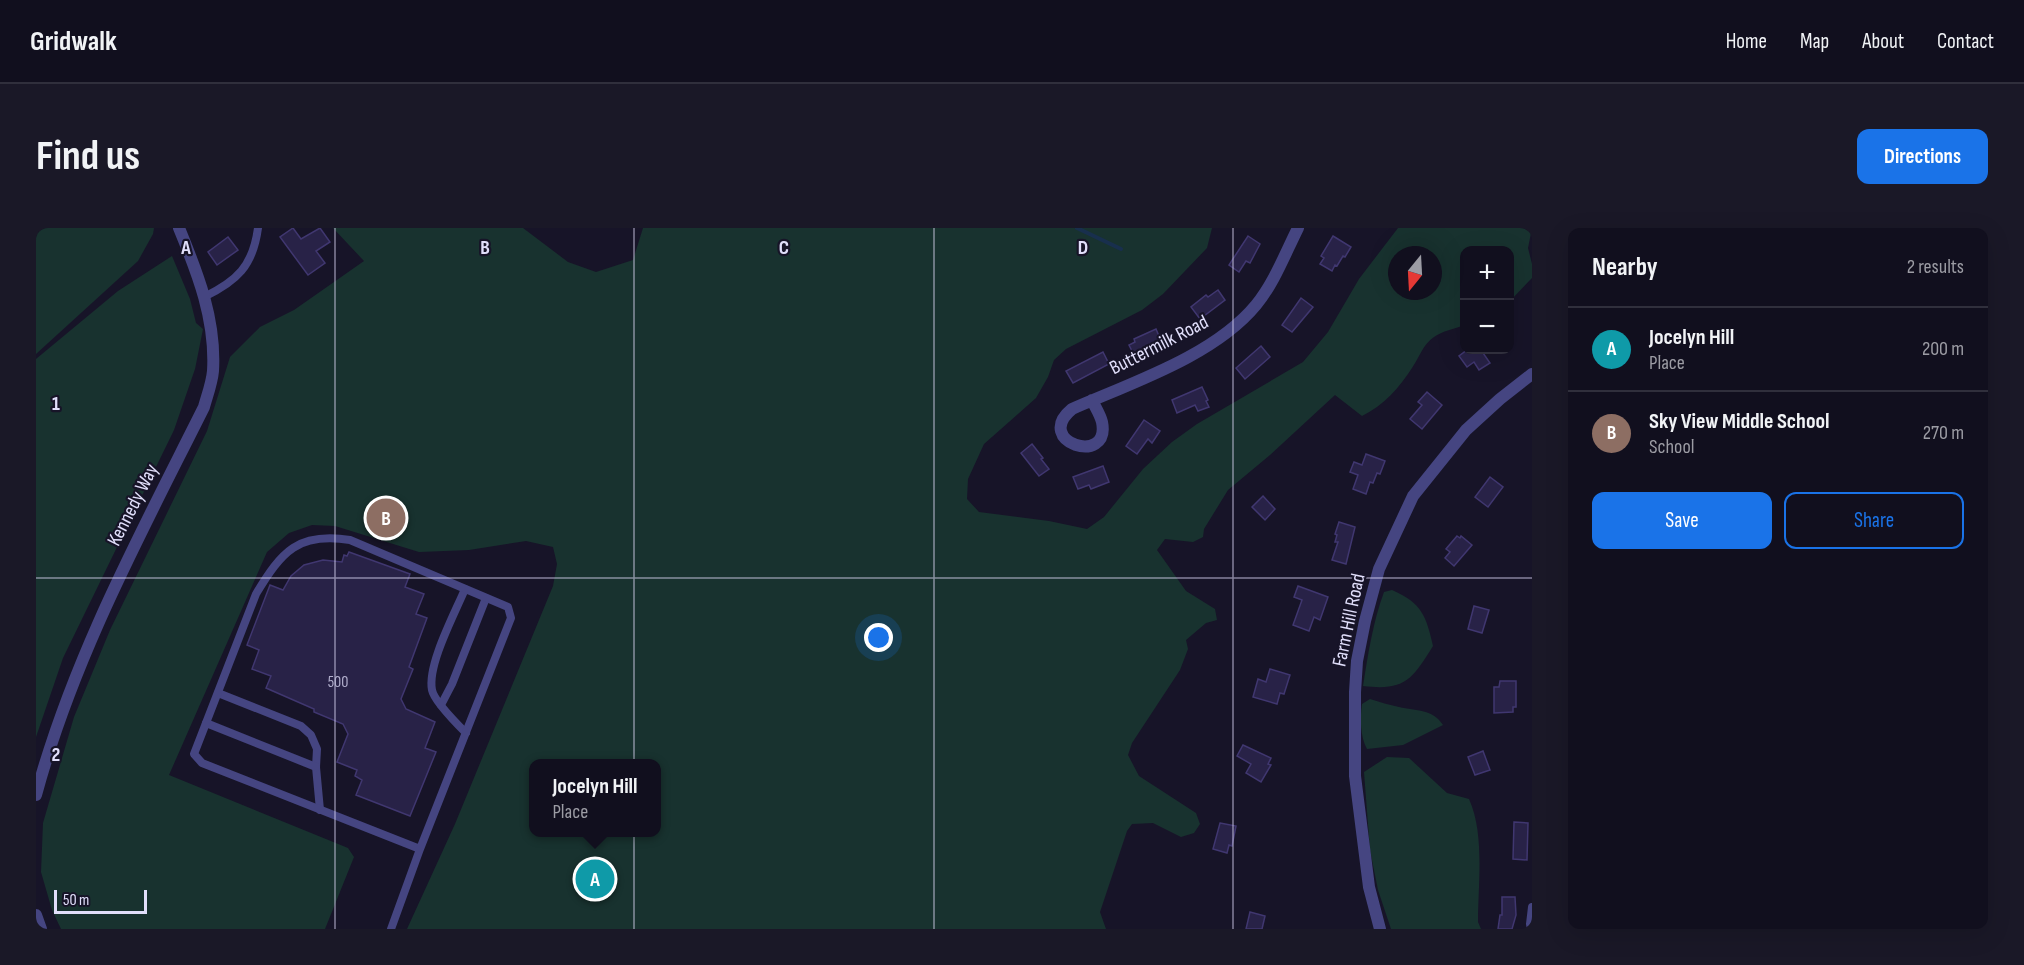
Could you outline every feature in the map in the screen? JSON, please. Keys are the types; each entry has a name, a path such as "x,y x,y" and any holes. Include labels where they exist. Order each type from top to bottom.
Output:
{"street":[{"name":"Kennedy Way","path":"36,795 48,750 89,640 204,407 213,373 213,334 194,263 178,228"},
{"name":"Buttermilk Road","path":"1092,400 1181,361 1215,341 1234,326 1266,291 1298,228"},
{"name":"Farm Hill Road","path":"1380,929 1369,887 1355,776 1355,692 1358,661 1365,621 1379,569 1413,496 1466,430 1532,374"},
{"path":"36,915 40,929"}],"lane":[{"path":"204,297 225,287 238,277 251,258 258,228"},
{"path":"392,929 420,849 511,618 508,608 350,540 329,537 298,543 283,555 268,573 256,594 194,754 202,763 420,849"},
{"path":"465,589 439,650 432,676 432,692 466,733"},
{"path":"441,705 452,684 486,598"},
{"path":"218,693 302,726 311,735 317,749 316,767 320,810"},
{"path":"206,723 316,767"},
{"path":"1531,929 1532,907"}],"green space":[{"path":"36,228 154,228 138,261 36,354"},
{"path":"333,228 523,228 568,262 596,272 633,260 643,228 1212,228 1207,248 1163,294 1142,310 1066,349 1054,360 1048,377 1036,398 984,444 968,479 967,499 979,512 1049,521 1087,529 1104,517 1143,469 1172,442 1197,424 1303,362 1328,332 1359,279 1398,228 1532,228 1528,248 1532,264 1532,278 1514,297 1514,246 1460,246 1460,326 1441,333 1430,340 1396,389 1370,412 1362,416 1335,395 1228,490 1204,529 1203,537 1193,542 1165,539 1157,550 1186,591 1215,609 1217,620 1206,623 1186,640 1188,649 1180,670 1132,743 1128,755 1139,776 1196,813 1200,824 1194,833 1181,837 1153,823 1132,824 1127,831 1100,912 1106,929 407,929 455,824 553,586 557,564 553,547 526,541 469,550 419,552 335,526 312,525 289,533 267,552 169,775 348,848 354,857 325,929 61,929 52,910 41,872 43,823 74,717 110,630 207,431 230,357 260,327 294,310 364,261"},
{"path":"172,256 190,299 196,323 203,329 195,369 174,430 63,658 36,737 36,359 118,291"},
{"path":"1392,590 1410,600 1421,612 1428,626 1433,646 1406,681 1388,687 1363,686 1380,603 1384,592"},
{"path":"1370,699 1429,713 1443,725 1403,745 1367,749 1362,733 1361,715 1362,704"},
{"path":"1387,757 1409,758 1447,793 1469,799 1474,813 1479,844 1478,922 1481,929 1391,929 1378,890 1370,850 1364,772"}],"building":[{"path":"293,228 301,239 320,228 330,242 316,251 325,263 308,275 280,237"},
{"path":"1248,236 1260,244 1250,263 1246,261 1239,272 1229,265"},
{"path":"1333,236 1351,247 1332,271 1320,264 1324,258 1321,256"},
{"path":"228,237 238,250 217,265 208,252"},
{"path":"1218,290 1225,300 1200,319 1191,307 1206,295 1208,297"},
{"path":"1301,298 1313,307 1292,332 1282,325"},
{"path":"1156,329 1161,341 1149,347 1150,350 1135,357 1129,345 1135,342 1134,339"},
{"path":"1261,346 1270,357 1245,379 1236,368"},
{"path":"1103,352 1109,364 1073,383 1066,371"},
{"path":"1484,354 1490,363 1479,370 1474,362 1467,367 1459,356"},
{"path":"1202,387 1209,407 1198,411 1195,405 1177,413 1172,400"},
{"path":"1427,392 1442,405 1422,429 1410,419 1422,405 1418,402"},
{"path":"1144,420 1160,431 1152,443 1148,439 1137,454 1126,446"},
{"path":"1032,444 1049,469 1039,476 1021,453"},
{"path":"1366,454 1385,461 1380,474 1377,473 1373,483 1370,482 1366,494 1353,489 1358,475 1350,472 1354,462 1362,465"},
{"path":"1103,466 1109,482 1091,489 1089,485 1078,489 1073,477"},
{"path":"1490,477 1503,487 1488,507 1475,497"},
{"path":"1263,496 1275,509 1265,520 1252,507"},
{"path":"1339,522 1355,527 1346,564 1332,560 1338,542 1335,542 1337,535 1335,534"},
{"path":"1457,536 1460,538 1461,536 1472,545 1454,566 1445,558 1450,552 1446,549"},
{"path":"349,552 410,574 405,587 424,594 416,614 427,618 409,667 413,669 401,699 406,709 435,722 425,748 436,752 410,816 356,795 362,780 355,776 357,770 337,762 348,734 343,724 266,688 271,676 252,669 259,650 247,645 270,585 283,590 291,576 304,565 323,560 342,562 344,555 347,556"},
{"path":"1298,586 1328,597 1320,620 1314,617 1309,631 1293,625 1302,600 1294,597"},
{"path":"1474,606 1489,610 1482,633 1468,629"},
{"path":"1270,669 1290,675 1284,694 1280,693 1277,704 1253,697 1258,679 1266,682"},
{"path":"1500,681 1516,681 1516,707 1513,707 1513,712 1494,713 1494,687 1499,687"},
{"path":"1243,745 1271,758 1268,764 1271,765 1261,782 1246,773 1251,764 1237,756"},
{"path":"1483,751 1490,770 1475,775 1468,757"},
{"path":"1514,822 1528,823 1527,860 1513,859"},
{"path":"1220,823 1236,826 1232,846 1229,845 1227,853 1213,849"},
{"path":"1502,897 1515,897 1516,915 1512,929 1498,929 1500,915 1502,915"},
{"path":"1250,912 1265,916 1262,929 1246,929"}],"waterway":[{"path":"1077,228 1121,249"}],"place":[{"name":"Sky View Middle School","path":"386,518"},
{"name":"Jocelyn Hill","path":"595,879"}]}
